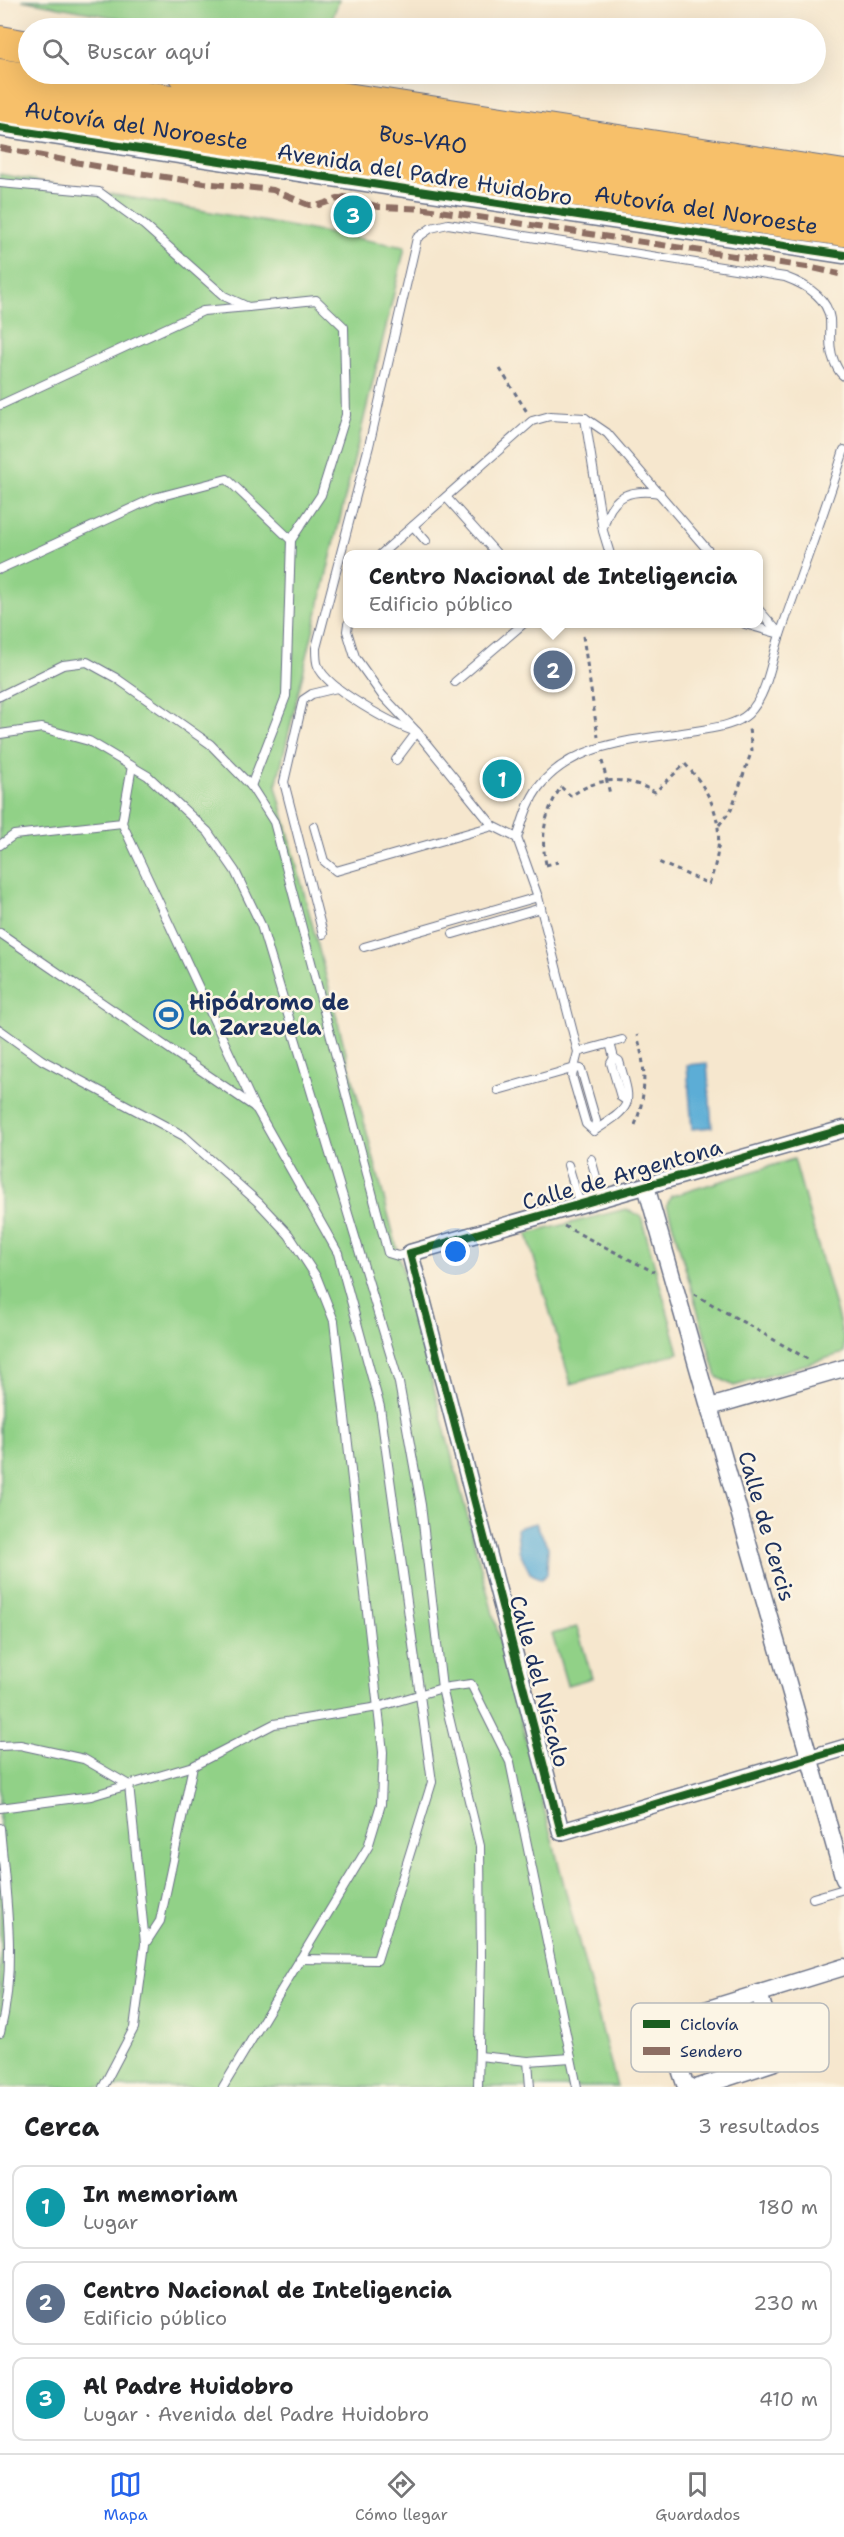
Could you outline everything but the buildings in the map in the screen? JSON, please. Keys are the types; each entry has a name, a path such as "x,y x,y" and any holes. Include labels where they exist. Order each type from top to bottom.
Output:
{"highway":[{"path":"0,42 18,45"},
{"name":"Bus-VAO","path":"0,75 18,78"},
{"name":"Bus-VAO","path":"59,84 844,203"},
{"path":"248,84 844,176"},
{"name":"Autovía del Noroeste","path":"0,105 844,230"},
{"path":"611,141 844,161"}],"street":[{"name":"Avenida del Padre Huidobro","path":"0,128 844,255"},
{"name":"Calle de Argentona","path":"410,1253 844,1129"},
{"name":"Calle de Cercis","path":"646,1186 844,1879"},
{"name":"Calle del Níscalo","path":"410,1253 561,1832 844,1748"},
{"path":"710,1407 844,1368"},
{"path":"727,2003 844,1967"},
{"path":"759,1993 762,2003"},
{"path":"681,2072 685,2084 691,2087"},
{"path":"699,2087 745,2072"}],"lane":[{"path":"0,183 99,192 144,225 224,296 248,307"},
{"path":"417,732 400,727 336,688 318,666 316,648 369,446 417,238 431,228 448,224 785,277 806,285 822,300 830,317 830,350 839,372 844,376"},
{"path":"0,405 203,312 316,300 344,327 346,415 321,495 291,540 286,696 251,786"},
{"path":"387,550 532,421 550,416 585,418 607,433 660,493 704,550"},
{"path":"585,418 603,531 609,550"},
{"path":"517,838 528,806 538,788 552,773 582,753 723,726 747,715 760,698 780,634 824,517 844,450"},
{"path":"0,569 154,498 227,479 291,540"},
{"path":"603,531 607,512 621,497 640,490 660,493"},
{"path":"446,497 493,550"},
{"path":"413,526 426,541"},
{"path":"763,614 780,634"},
{"path":"347,628 355,657 382,695 417,732 493,826 517,838 530,868 578,1052 572,1076 586,1124 594,1131 623,1113 627,1101 621,1096 611,1063 614,1058 610,1043"},
{"path":"456,682 518,628"},
{"path":"759,628 780,634"},
{"path":"0,696 63,665 87,662 116,678 210,744 251,786 274,822 388,1253 398,1256 410,1253"},
{"path":"323,934 284,782 303,700 312,694 336,688"},
{"path":"0,734 42,728 88,741 148,776 208,832 235,871 261,925 399,1383 421,1505 442,1688 480,1845 481,1959 478,2087"},
{"path":"396,760 417,732"},
{"path":"132,766 122,823 256,1108 339,1252 380,1407 432,1782 377,1960 300,1959"},
{"path":"0,845 14,835 122,823"},
{"path":"314,826 324,861 336,871 493,826"},
{"path":"364,947 538,897"},
{"path":"453,934 541,908"},
{"path":"0,933 256,1108"},
{"path":"0,1030 42,1060 184,1136 289,1235 317,1278 334,1321 378,1707 382,1752 381,1804 368,1847 223,2087"},
{"path":"578,1052 622,1040"},
{"path":"498,1090 575,1068"},
{"path":"591,1159 602,1198"},
{"path":"568,1165 580,1204"},
{"path":"0,1808 91,1796 193,1766 274,1724 378,1707 442,1688 471,1684 510,1762 577,2087"},
{"path":"0,1746 20,1745 84,1759 129,1785"},
{"path":"145,1944 160,1921 193,1766"},
{"path":"103,2087 134,2028 145,1944 129,1785"},
{"path":"0,1828 11,1950 7,2007 0,2033"},
{"path":"813,1898 844,1889"},
{"path":"479,2056 528,2061 571,2058"},
{"path":"528,2061 530,2087"}],"path":[{"path":"500,369 522,404"},
{"path":"583,636 600,748"},
{"path":"718,826 731,810 752,750 747,715"},
{"path":"603,764 610,794"},
{"path":"552,773 561,787 571,796 588,786 606,780 623,780 640,784 655,792 685,764 707,792 718,826 719,846 716,866 709,884 656,861"},
{"path":"502,780 528,806"},
{"path":"546,864 543,832 546,816 561,787"},
{"path":"530,868 558,862"},
{"path":"635,1125 643,1104 645,1061 637,1035"}],"green space":[{"path":"22,0 339,0 333,18 118,18"},
{"name":"Hipódromo de la Zarzuela","path":"0,174 405,247 276,786 617,2087 0,2087"},
{"path":"794,1159 844,1339 844,1353 734,1386 717,1377 667,1205 671,1196"},
{"path":"626,1209 641,1216 679,1353 571,1384 527,1234"},
{"path":"577,1627 592,1678 567,1685 552,1634"}],"water":[{"path":"707,1063 712,1127 692,1129 687,1065"},
{"path":"536,1523 548,1547 547,1574 541,1579 530,1573 519,1550 517,1528"}],"marked path":[{"path":"0,148 112,169 204,183 273,190 309,205 319,205 344,197 379,207 426,209 813,268 839,274"}],"cycle path":[{"path":"0,128 844,255"},
{"path":"844,1129 410,1253 561,1832 844,1748"}],"place":[{"name":"Al Padre Huidobro","path":"353,215"},
{"name":"Centro Nacional de Inteligencia","path":"553,670"},
{"name":"In memoriam","path":"502,779"},
{"name":"Hipódromo de la Zarzuela","path":"168,1015"}]}
